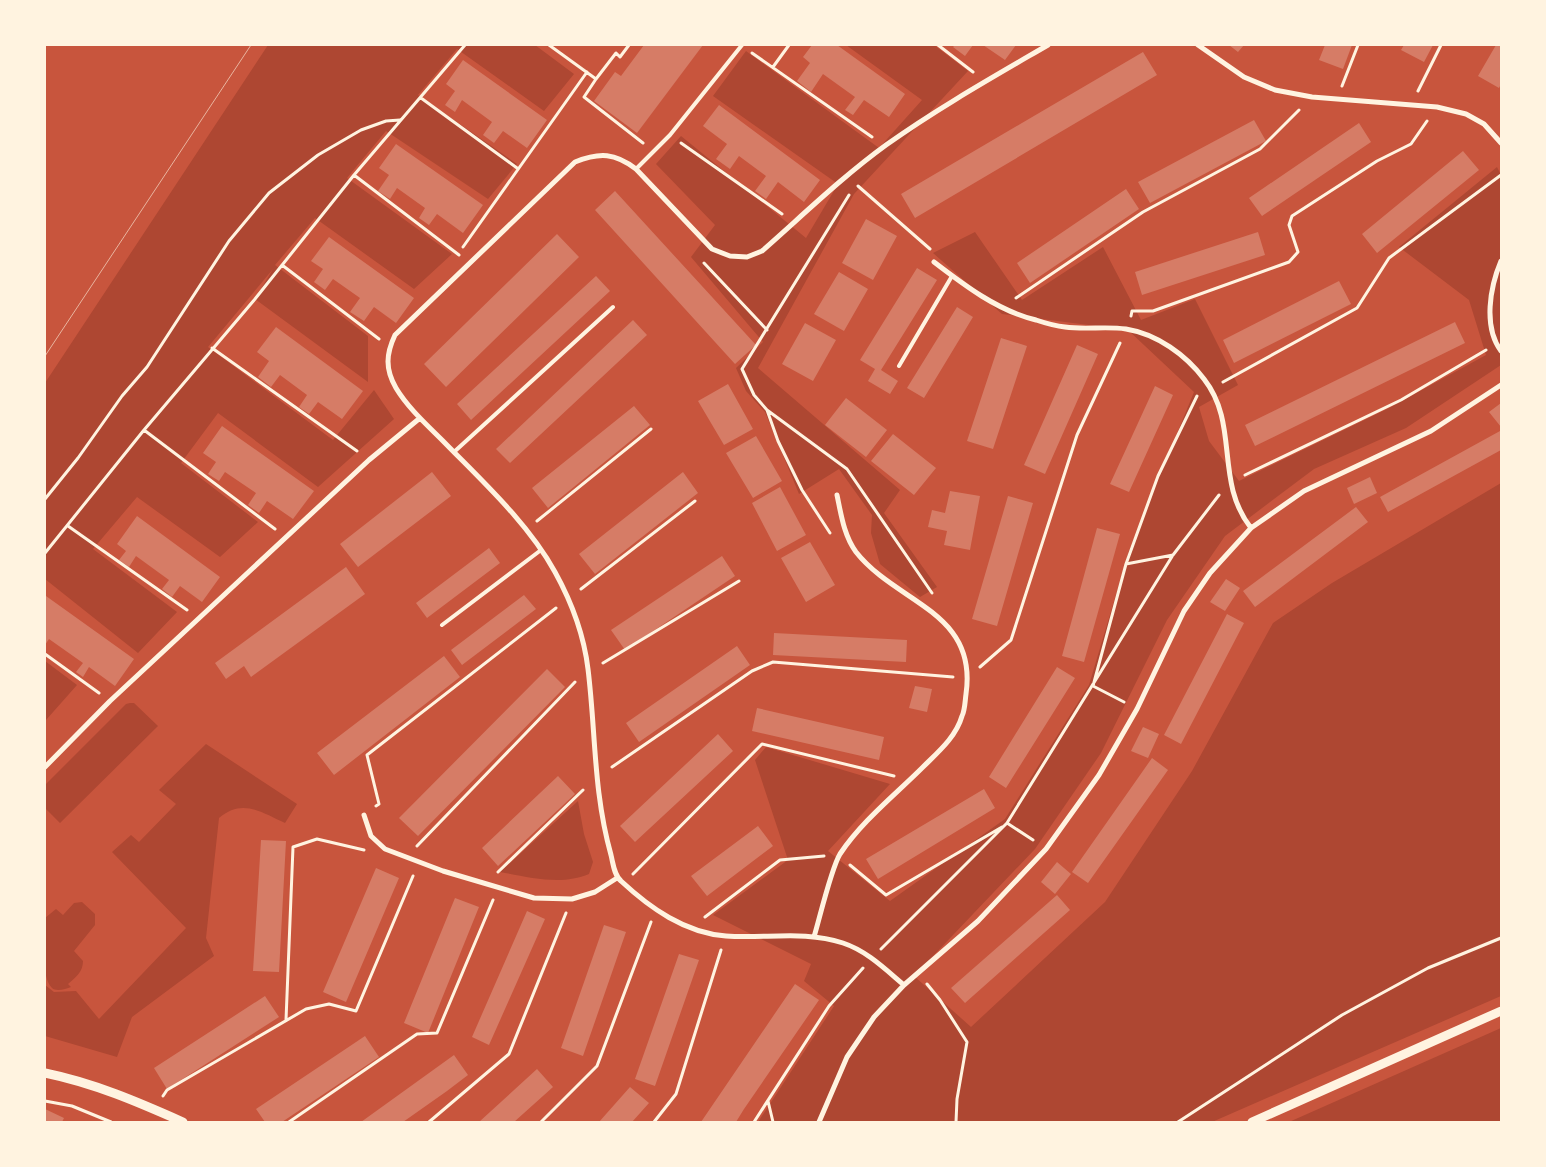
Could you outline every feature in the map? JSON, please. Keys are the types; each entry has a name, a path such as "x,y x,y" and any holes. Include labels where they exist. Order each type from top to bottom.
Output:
{"street":[{"path":"904,985 872,958 843,943 814,937 725,936 690,928 655,910 618,878 599,808 588,668 582,640 568,599 555,571 526,531 454,452 420,418 396,388 389,371 388,352 396,335 576,162 589,156 605,155 622,158 636,169 712,249 730,256 747,257 762,251 846,176 920,121 1048,45"},
{"path":"1198,45 1244,76 1275,90 1337,100 1437,107 1466,114 1484,124 1501,143"},
{"path":"1501,261 1494,281 1490,316 1496,344 1501,351"},
{"path":"934,262 952,276 1003,307 1033,320 1064,328 1126,329 1155,339 1183,355 1205,380 1219,406 1227,436 1229,482 1240,514 1251,528"},
{"path":"819,1122 847,1057 874,1017 904,985 978,921 1046,849 1099,776 1137,709 1184,611 1210,573 1251,528 1304,491 1432,431 1501,385"},
{"path":"45,767 110,701 370,460 420,418"},
{"path":"814,937 839,856 859,830 952,737 963,716 967,678 967,658 958,637 939,616 883,578 856,551 843,526 837,495"},
{"path":"364,815 371,836 386,849 485,884 534,898 572,899 596,892 618,878"},
{"path":"1252,1122 1501,1011"},
{"path":"45,1073 81,1081 183,1122"}],"lane":[{"path":"636,169 670,135 742,45"},
{"path":"899,366 952,276"},
{"path":"454,452 613,307"},
{"path":"442,625 541,550"}],"path":[{"path":"45,553 354,175 465,45"},
{"path":"549,45 596,79"},
{"path":"629,45 620,56 616,53 584,97 654,151"},
{"path":"742,45 885,146"},
{"path":"773,67 789,45"},
{"path":"938,45 986,82"},
{"path":"1337,100 1358,45"},
{"path":"1411,106 1441,45"},
{"path":"458,254 517,168 587,72"},
{"path":"1003,307 1143,212 1260,149 1312,97"},
{"path":"421,98 517,168"},
{"path":"485,884 596,778 752,671 774,662 967,678 1011,640 1077,435 1126,329 1132,311 1153,311 1290,262 1298,252 1289,225 1292,216 1377,162 1411,144 1437,107"},
{"path":"45,499 78,458 122,396 147,367 229,241 268,193 318,155 361,130 386,121 401,120"},
{"path":"670,135 793,223"},
{"path":"354,175 470,263"},
{"path":"1210,389 1357,308 1389,258 1501,175"},
{"path":"846,176 932,251 934,262"},
{"path":"855,184 742,369 754,395 767,410 847,469 940,605 939,616"},
{"path":"712,249 702,260 767,330"},
{"path":"282,265 390,347"},
{"path":"212,348 370,460"},
{"path":"1137,709 1093,686 1126,564 1158,476 1205,380"},
{"path":"767,410 778,441 802,490 827,530 856,551"},
{"path":"526,531 652,429"},
{"path":"144,430 288,538"},
{"path":"364,815 379,804 367,755 695,501"},
{"path":"68,526 184,608 198,621"},
{"path":"1126,564 1173,555"},
{"path":"406,857 588,668 608,662 739,581"},
{"path":"45,654 110,701"},
{"path":"624,884 762,744 910,780"},
{"path":"690,928 780,860 839,856 886,895 1007,823 1046,849"},
{"path":"286,1020 293,847 317,839 360,850 386,849"},
{"path":"156,1110 167,1090 306,1009 328,1004 356,1011 419,862"},
{"path":"289,1122 417,1034 438,1033 498,888"},
{"path":"429,1122 509,1054 572,899"},
{"path":"541,1122 597,1066 655,910"},
{"path":"654,1122 676,1094 725,936"},
{"path":"1178,1122 1342,1015 1428,968 1501,938"},
{"path":"754,1122 829,1006 872,958"},
{"path":"918,973 940,1000 967,1042 957,1099 956,1122"},
{"path":"768,1100 772,1122"},
{"path":"45,1101 72,1106 111,1122"}],"shaded area":[{"path":"268,45 535,45 574,74 544,111 457,49 418,95 517,164 488,199 386,131 347,178 452,254 414,289 315,218 275,265 368,336 368,382 255,299 273,269 208,347 333,440 374,390 394,419 318,487 218,413 181,463 258,522 220,557 137,497 93,549 177,612 138,653 45,579 45,383"},
{"path":"846,45 934,45 968,71 854,194 758,368 900,490 884,513 937,587 920,597 880,564 871,533 872,515 839,469 799,494 765,412 746,391 736,368 763,342 691,257 715,225 656,164 681,136 806,238 838,184 713,96 746,51 879,148 922,100"},
{"path":"1497,167 1501,175 1501,365 1406,428 1314,469 1225,536 1167,620 1101,753 1035,849 914,976 971,1027 1105,902 1192,771 1273,623 1332,583 1501,483 1501,996 1212,1122 758,1122 834,1006 804,981 811,964 713,915 788,860 755,760 766,747 890,784 828,851 890,901 1005,819 1089,685 1129,551 1194,392 1128,330 1002,314 933,253 975,232 1022,300 1103,247 1141,320 1195,299 1238,385 1199,407 1209,441 1239,481 1387,409 1486,355 1469,300 1399,247"},
{"path":"45,661 77,685 46,720 45,719"},
{"path":"134,703 158,726 60,823 45,808 45,785 126,704"},
{"path":"206,744 297,804 285,823 260,811 244,808 227,812 219,818 206,938 214,956 132,1017 117,1057 45,1036 45,985 54,992 76,991 99,1019 186,928 112,852 131,835 139,842 176,804 159,790"},
{"path":"578,801 584,834 593,862 589,874 578,878 556,880 500,872"},
{"path":"82,902 95,914 95,925 74,951 83,961 82,968 68,984 71,987 56,990 48,982 46,975 45,918 56,909 63,915 74,903"},
{"path":"1501,1028 1501,1122 1289,1122"}],"building":[{"path":"644,45 703,45 637,133 594,101 615,72 621,76"},
{"path":"812,45 837,45 905,94 889,117 864,100 853,115 845,110 855,97 823,74 811,92 797,81 810,63 803,57"},
{"path":"955,45 973,45 965,56 953,47"},
{"path":"983,45 1016,45 1005,60"},
{"path":"1229,45 1244,45 1238,52"},
{"path":"1325,45 1352,45 1343,69 1319,60"},
{"path":"1404,45 1433,45 1424,62 1401,50"},
{"path":"1496,45 1501,45 1501,84 1499,88 1478,76"},
{"path":"1143,52 1157,75 915,218 901,194"},
{"path":"463,60 547,120 527,148 503,131 494,143 483,135 492,122 462,100 455,112 445,105 455,91 446,84"},
{"path":"719,105 820,180 804,202 778,182 766,199 755,191 766,176 739,156 730,169 716,159 727,144 703,126"},
{"path":"1254,120 1266,141 1150,203 1138,182"},
{"path":"1359,123 1371,142 1262,216 1249,198"},
{"path":"396,144 483,205 463,233 437,214 429,225 419,218 425,208 397,188 390,199 378,191 389,175 379,168"},
{"path":"1463,151 1479,170 1377,253 1362,234"},
{"path":"1126,189 1139,209 1030,283 1017,263"},
{"path":"615,191 756,345 735,364 595,210"},
{"path":"866,219 897,236 873,280 842,263"},
{"path":"1258,232 1265,255 1142,295 1135,272"},
{"path":"557,234 579,257 446,387 424,364"},
{"path":"329,237 414,298 396,323 374,307 364,321 350,312 360,298 333,279 325,290 314,282 323,269 311,261"},
{"path":"917,268 937,280 881,370 898,381 890,394 868,381 875,369 860,360"},
{"path":"839,272 868,289 844,331 814,314"},
{"path":"596,276 610,291 471,420 457,404"},
{"path":"1339,281 1351,304 1234,363 1223,340"},
{"path":"957,307 973,317 924,398 907,388"},
{"path":"633,320 647,335 510,463 496,449"},
{"path":"1455,322 1465,343 1255,446 1245,425"},
{"path":"805,323 836,340 813,381 782,364"},
{"path":"276,327 363,391 342,419 318,402 309,414 299,407 307,395 280,375 271,387 258,377 269,361 257,352"},
{"path":"1001,338 1027,346 993,449 967,441"},
{"path":"1077,345 1098,354 1045,474 1024,465"},
{"path":"728,384 753,429 724,445 698,401"},
{"path":"1155,386 1173,395 1129,492 1110,484"},
{"path":"846,398 887,430 866,457 825,425"},
{"path":"1501,403 1501,427 1489,412"},
{"path":"634,406 650,425 548,508 532,488"},
{"path":"222,426 314,491 293,519 267,501 259,513 248,505 256,493 225,472 219,481 208,474 216,462 203,453"},
{"path":"1500,431 1501,450 1388,512 1380,497"},
{"path":"893,434 936,468 914,495 871,461"},
{"path":"756,436 782,481 753,498 726,453"},
{"path":"432,472 451,496 358,567 340,544"},
{"path":"683,472 698,493 595,574 579,554"},
{"path":"1370,477 1377,493 1354,504 1347,488"},
{"path":"780,487 806,535 777,551 752,503"},
{"path":"950,491 980,496 970,550 944,545 947,531 928,527 932,510 945,513"},
{"path":"1008,496 1033,503 997,626 972,619"},
{"path":"1356,507 1368,522 1255,607 1243,591"},
{"path":"137,516 220,577 202,602 180,586 172,597 162,589 169,580 136,556 129,567 119,560 126,551 117,544"},
{"path":"1097,528 1120,534 1084,662 1062,656"},
{"path":"810,542 835,585 806,602 781,558"},
{"path":"489,548 500,563 427,618 416,603"},
{"path":"722,556 735,576 625,650 611,630"},
{"path":"346,567 365,594 251,677 244,666 226,679 215,663"},
{"path":"1226,579 1240,588 1225,611 1210,602"},
{"path":"524,595 536,609 462,665 451,650"},
{"path":"46,596 134,659 115,686 89,667 83,677 76,672 83,663 49,639 45,645"},
{"path":"1227,614 1244,623 1181,744 1164,735"},
{"path":"774,633 907,640 906,662 773,655"},
{"path":"737,646 750,665 639,742 626,723"},
{"path":"444,656 460,677 334,775 317,753"},
{"path":"1057,667 1075,678 1006,788 989,777"},
{"path":"547,669 565,687 418,836 399,818"},
{"path":"915,686 932,689 927,712 909,708"},
{"path":"757,708 884,737 879,760 752,731"},
{"path":"1143,727 1159,734 1148,758 1131,751"},
{"path":"718,734 733,751 635,842 620,826"},
{"path":"1152,758 1168,770 1088,883 1072,872"},
{"path":"558,776 575,794 498,866 482,848"},
{"path":"984,789 995,808 878,879 866,859"},
{"path":"758,826 773,846 707,896 691,876"},
{"path":"261,840 286,841 279,972 253,971"},
{"path":"1057,862 1071,874 1055,894 1041,882"},
{"path":"376,868 399,878 346,1002 323,992"},
{"path":"1057,895 1070,910 965,1003 951,988"},
{"path":"455,898 479,907 428,1033 404,1023"},
{"path":"527,911 545,919 489,1045 472,1037"},
{"path":"604,925 626,932 583,1056 561,1048"},
{"path":"679,954 699,960 655,1086 635,1079"},
{"path":"795,984 819,1000 736,1122 701,1122"},
{"path":"265,996 279,1017 167,1089 154,1068"},
{"path":"365,1036 379,1057 282,1122 265,1122 256,1109"},
{"path":"454,1055 468,1075 447,1091 403,1122 361,1122"},
{"path":"537,1069 553,1087 514,1122 479,1122"},
{"path":"630,1087 649,1103 632,1122 599,1122"},
{"path":"45,1109 64,1118 62,1122 45,1122"}],"tram line":[{"path":"45,356 251,45"}]}
